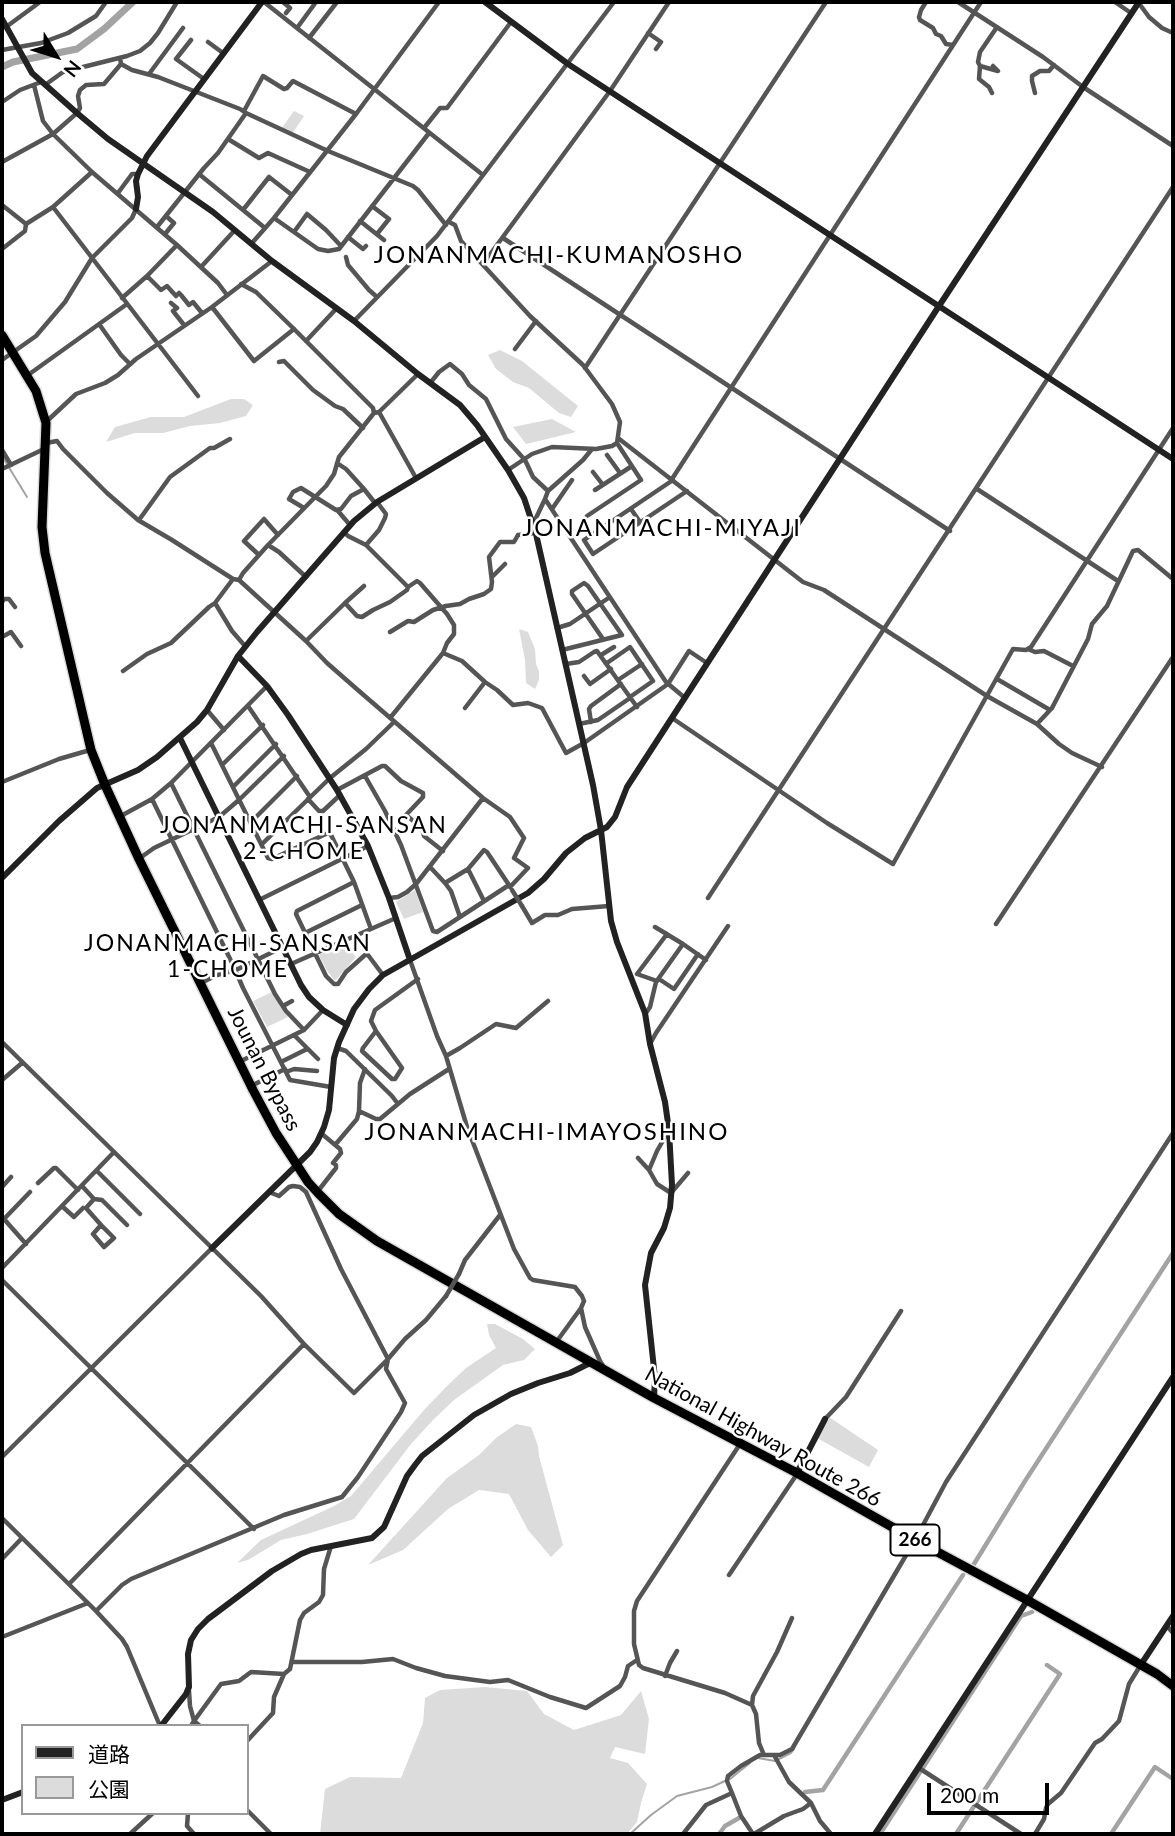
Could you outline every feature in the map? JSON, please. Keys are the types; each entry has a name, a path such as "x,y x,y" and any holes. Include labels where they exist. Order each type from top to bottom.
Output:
{"highway":[{"name":"Jounan Bypass","path":"2,335 27,375 46,422 42,527 45,553 91,750 139,859 276,1133 318,1193 339,1213 377,1241 592,1362"},
{"name":"National Highway Route 266","path":"592,1362 1027,1600 1157,1674 1173,1686"}],"street":[{"path":"5,29 40,2"},
{"path":"2,50 19,49 68,33 96,16 106,2"},
{"path":"2,102 20,90 63,72 120,61 140,51 150,43 177,2"},
{"path":"2,360 36,336 65,302 92,258 132,218 138,197 136,181 143,162 263,2 482,174"},
{"path":"283,2 290,8 286,13"},
{"path":"297,28 316,2"},
{"path":"309,38 337,2"},
{"path":"251,243 356,114 439,2"},
{"path":"485,2 568,64 1173,459"},
{"path":"354,321 447,223 614,2"},
{"path":"483,264 610,91 669,2"},
{"path":"585,368 826,2"},
{"path":"926,2 921,10 920,20 941,36 946,44 953,46"},
{"path":"958,2 1173,146"},
{"path":"687,491 593,554 583,540 672,479 981,2"},
{"path":"1115,2 1131,13"},
{"path":"2,1457 310,1152 322,1134 329,1110 337,1047 362,998 383,975 517,901 538,885 578,843 607,827 615,817 627,787 1138,2 1149,17 1173,33"},
{"path":"2,19 5,29 39,82 108,139 186,192 460,405 508,470 524,498 535,533 584,743 601,830 611,921 645,1013 665,1102 669,1130 670,1208 651,1254 645,1285 655,1378 654,1398"},
{"path":"274,218 318,249 339,249 393,178 440,108 447,108 511,22"},
{"path":"992,93 979,79 978,61 980,52 997,27"},
{"path":"149,74 183,28"},
{"path":"648,33 661,42 656,49"},
{"path":"191,40 175,60 204,79"},
{"path":"208,42 223,54"},
{"path":"120,61 132,71 149,74 245,112 418,190 447,223 455,225 461,241 536,321 585,368 612,404 620,422 617,440 641,480 587,516"},
{"path":"2,162 53,134 77,113 80,108 80,90 86,85 104,84 120,61"},
{"path":"1035,93 1032,76 1040,71 1049,71 1054,65"},
{"path":"980,66 998,71 993,66"},
{"path":"157,227 228,139 245,112 262,76 284,89 293,81 356,114"},
{"path":"39,82 43,121 53,134 92,172 201,267 227,295"},
{"path":"228,139 259,158 268,153 310,172"},
{"path":"26,224 54,207 92,172"},
{"path":"118,193 132,174 138,174"},
{"path":"199,174 265,228"},
{"path":"243,210 269,177 292,195"},
{"path":"708,898 1173,187"},
{"path":"2,205 26,224"},
{"path":"372,206 389,219 377,234"},
{"path":"54,207 198,396"},
{"path":"294,232 307,214 341,246"},
{"path":"165,234 174,223 166,216"},
{"path":"360,222 384,240"},
{"path":"2,249 25,231 26,224"},
{"path":"201,267 235,230"},
{"path":"348,237 363,249 366,246"},
{"path":"503,238 950,531"},
{"path":"122,298 177,245"},
{"path":"345,257 377,297"},
{"path":"46,422 76,394 105,383 272,261"},
{"path":"147,276 161,290 167,286 176,296 179,293 189,305 193,302 202,313"},
{"path":"241,284 256,292 373,408 416,478"},
{"path":"171,303 177,308 173,311 184,325"},
{"path":"27,375 127,304"},
{"path":"212,307 254,362 294,329"},
{"path":"306,341 336,309"},
{"path":"515,349 536,321"},
{"path":"99,324 130,364"},
{"path":"279,362 284,361 300,379 335,406 343,409 363,428"},
{"path":"431,383 439,372 450,364 462,374 469,385 486,399 506,439 525,460 533,477 548,491"},
{"path":"123,671 147,654 170,643 215,603 330,481 339,457 376,412 418,374"},
{"path":"1028,649 1173,428"},
{"path":"2,878 77,804 97,788 138,770 180,738 207,710 238,656 350,525 376,503 485,437"},
{"path":"138,520 170,477 210,449 230,439"},
{"path":"2,450 7,467 54,440 57,441 107,493 138,520 236,580 392,720 483,798 510,817 524,838 514,858 528,868 510,888 484,901 437,932 433,931 391,822 365,775"},
{"path":"508,470 532,454 552,447 607,448 617,440"},
{"path":"617,440 672,479 803,582 824,590 987,696 1037,724 1072,753 1102,768"},
{"path":"532,522 548,491 592,449"},
{"path":"607,455 620,473"},
{"path":"337,463 346,469 386,514 379,530 366,545"},
{"path":"595,490 632,466"},
{"path":"593,472 603,485"},
{"path":"552,509 572,480"},
{"path":"554,485 564,492"},
{"path":"304,508 289,499 293,492 301,488 338,511 350,525"},
{"path":"338,511 351,496 364,489"},
{"path":"977,489 1118,581"},
{"path":"545,499 668,684 685,698"},
{"path":"631,509 640,522"},
{"path":"259,555 244,541 264,519 278,535"},
{"path":"344,532 366,545 408,587"},
{"path":"390,632 408,621 414,622 440,608 460,604 484,594 491,589 489,556 500,542 514,542 518,535 535,533"},
{"path":"268,544 306,576"},
{"path":"1037,724 1050,710 1088,639 1092,624 1107,606 1133,551 1136,550 1173,579"},
{"path":"492,578 505,565"},
{"path":"262,844 330,778 366,749 392,720 454,635 454,625 447,614 417,581 390,602 362,617 345,603"},
{"path":"562,650 622,635 584,583 572,591 572,594 603,639"},
{"path":"306,641 364,586"},
{"path":"557,628 570,624 610,597"},
{"path":"2,602 9,599 15,607"},
{"path":"215,603 246,646"},
{"path":"2,637 11,632 20,646"},
{"path":"601,655 614,647"},
{"path":"579,724 604,716 653,681 630,647 590,684 584,676"},
{"path":"672,718 893,864 1013,649 1044,651 1073,666"},
{"path":"566,664 579,662 597,651 637,707"},
{"path":"443,653 462,661 513,705 528,703 542,708 566,753 668,684 689,651 707,663"},
{"path":"238,656 267,686 288,715 339,792 368,846 390,898 446,1056 467,1127 513,1249 530,1278 576,1287 579,1290 584,1301 581,1308 556,1342"},
{"path":"996,924 1102,768 1173,657"},
{"path":"591,722 591,706 642,664"},
{"path":"997,679 1050,710"},
{"path":"465,708 485,682"},
{"path":"119,817 152,799 171,783 267,686"},
{"path":"248,706 319,811 323,811 339,792 385,766 401,781 423,793 424,797 406,815 422,828 424,836 443,851"},
{"path":"207,710 224,730"},
{"path":"222,765 263,725"},
{"path":"180,738 301,985 323,1010 347,1025"},
{"path":"211,743 268,858 272,859 328,833 331,835 354,882 371,929"},
{"path":"234,786 276,744"},
{"path":"2,782 91,750"},
{"path":"139,859 219,817 284,756"},
{"path":"251,822 297,776"},
{"path":"171,783 275,994 303,1030"},
{"path":"390,898 398,897 416,884 483,798"},
{"path":"152,799 285,1071 292,1082 331,1087"},
{"path":"259,900 368,846"},
{"path":"445,883 468,869 484,850 532,923 545,915 558,915 572,909 610,906"},
{"path":"430,867 451,891 460,917"},
{"path":"468,869 484,901"},
{"path":"354,882 297,911 296,914 326,976 334,985 365,955 368,955 383,975"},
{"path":"305,933 362,905"},
{"path":"291,964 396,918"},
{"path":"650,1044 728,926"},
{"path":"655,927 706,960"},
{"path":"667,934 638,974 658,980 674,989 698,954"},
{"path":"645,1013 650,1007 658,980 683,944"},
{"path":"200,983 236,970 283,947"},
{"path":"376,1031 362,1051 391,1079 395,1079 402,1068 371,1021 376,1010 418,979"},
{"path":"283,1006 292,1001"},
{"path":"446,1056 496,1024 516,1028 548,1002"},
{"path":"239,1062 303,1030 323,1010"},
{"path":"294,1035 318,1059"},
{"path":"2,1042 261,1296 304,1344 354,1393 446,1296 465,1260 501,1214"},
{"path":"337,1047 365,1069 398,1104"},
{"path":"281,1062 307,1049"},
{"path":"2,1080 23,1063"},
{"path":"335,1145 357,1119 360,1083 365,1069"},
{"path":"359,1111 380,1119 410,1094 450,1069"},
{"path":"251,1086 285,1071 317,1071"},
{"path":"649,1170 669,1130"},
{"path":"811,1803 753,1834 741,1816 727,1781 728,1776 760,1755 774,1755 792,1749 915,1540 946,1482 1173,1133"},
{"path":"318,1193 336,1168 334,1163 341,1153 340,1149 322,1134"},
{"path":"2,1268 114,1152"},
{"path":"638,1158 657,1184 671,1193"},
{"path":"38,1183 56,1168 94,1199 102,1200 127,1225"},
{"path":"97,1171 140,1214"},
{"path":"671,1193 688,1173"},
{"path":"2,1187 11,1177"},
{"path":"96,1611 131,1579 295,1512 342,1497 405,1403 386,1369 388,1359 341,1269 306,1192 293,1186 279,1196 269,1192"},
{"path":"26,1244 4,1219 30,1192"},
{"path":"94,1199 86,1208 102,1225 114,1238 104,1247 93,1234 102,1225"},
{"path":"63,1207 74,1217 83,1208"},
{"path":"2,1280 254,1529"},
{"path":"581,1308 600,1361 608,1372"},
{"path":"729,1575 797,1473 825,1419 846,1397 901,1311"},
{"path":"69,1584 304,1344"},
{"path":"192,1724 188,1654 191,1640 198,1629 234,1598 284,1563 311,1550 367,1540 380,1532 407,1476 422,1456 474,1415 511,1394 570,1373 592,1362"},
{"path":"875,1834 1173,1377"},
{"path":"741,1443 637,1601 634,1611 634,1635 637,1660 643,1668 725,1693 752,1705"},
{"path":"2,1518 96,1611 127,1647 159,1724"},
{"path":"2,1559 23,1538"},
{"path":"248,1740 273,1713 274,1697 284,1674 290,1669 300,1620 323,1595 324,1569 331,1546"},
{"path":"2,1637 88,1603"},
{"path":"1035,1834 1044,1819 1048,1804 1061,1793 1095,1742 1102,1739 1119,1721 1129,1684 1173,1616"},
{"path":"764,1755 752,1705 757,1686 765,1677 792,1618"},
{"path":"1167,1626 1173,1633"},
{"path":"665,1675 677,1651"},
{"path":"292,1662 393,1659 445,1676 490,1682 508,1680 550,1697 586,1707 620,1686 628,1667 637,1660"},
{"path":"192,1724 220,1684 239,1681 251,1672 284,1674"},
{"path":"162,1724 189,1687"},
{"path":"774,1755 789,1782 811,1803 820,1821 831,1834"},
{"path":"919,1768 1021,1834"},
{"path":"2,1800 21,1793"},
{"path":"683,1834 706,1805 732,1793"},
{"path":"248,1811 271,1834"},
{"path":"130,1834 151,1815"},
{"path":"188,1815 187,1826 194,1834"}],"green space":[{"path":"294,111 304,116 292,134 281,129"},
{"path":"500,350 522,361 578,406 571,417 559,413 529,388 513,382 496,369 488,355"},
{"path":"231,399 244,399 253,405 246,416 220,423 190,426 163,433 135,433 106,442 115,427 151,417 184,417"},
{"path":"552,419 576,432 526,444 513,427"},
{"path":"519,629 528,632 535,649 539,680 535,689 526,683"},
{"path":"415,890 423,912 404,919 396,902"},
{"path":"343,942 356,957 334,980 319,955"},
{"path":"272,992 288,1017 267,1027 253,1001"},
{"path":"487,1324 495,1324 523,1339 535,1349 524,1360 503,1365 454,1400 411,1444 354,1519 281,1540 248,1560 237,1563 261,1540 351,1496 446,1387 466,1368 496,1348"},
{"path":"829,1417 878,1450 869,1467 817,1438"},
{"path":"516,1424 531,1427 538,1446 563,1545 551,1557 528,1530 509,1494 479,1490 448,1509 403,1550 368,1565 447,1478"},
{"path":"485,1687 527,1691 544,1714 574,1730 621,1715 641,1691 649,1719 645,1754 615,1747 610,1758 628,1763 647,1784 637,1822 627,1834 320,1834 325,1789 350,1777 401,1778 423,1723 425,1698 440,1690"}],"waterway":[{"path":"2,67 13,62 77,49 133,2"},
{"path":"2,456 27,497"},
{"path":"974,1564 1173,1253"},
{"path":"805,1792 823,1790 963,1575"},
{"path":"880,1834 1021,1616 1032,1612"},
{"path":"956,1834 1060,1674 1047,1665"},
{"path":"758,1758 775,1761 794,1749"},
{"path":"730,1779 750,1763"},
{"path":"1111,1834 1155,1767 1173,1779"},
{"path":"630,1834 677,1796 725,1781"},
{"path":"719,1834 725,1826 739,1818"}],"district":[{"name":"JONANMACHI-KUMANOSHO","path":"559,255"},
{"name":"JONANMACHI-MIYAJI","path":"662,528"},
{"name":"JONANMACHI-SANSAN 2-CHOME","path":"304,839"},
{"name":"JONANMACHI-SANSAN 1-CHOME","path":"228,957"},
{"name":"JONANMACHI-IMAYOSHINO","path":"547,1132"}]}
